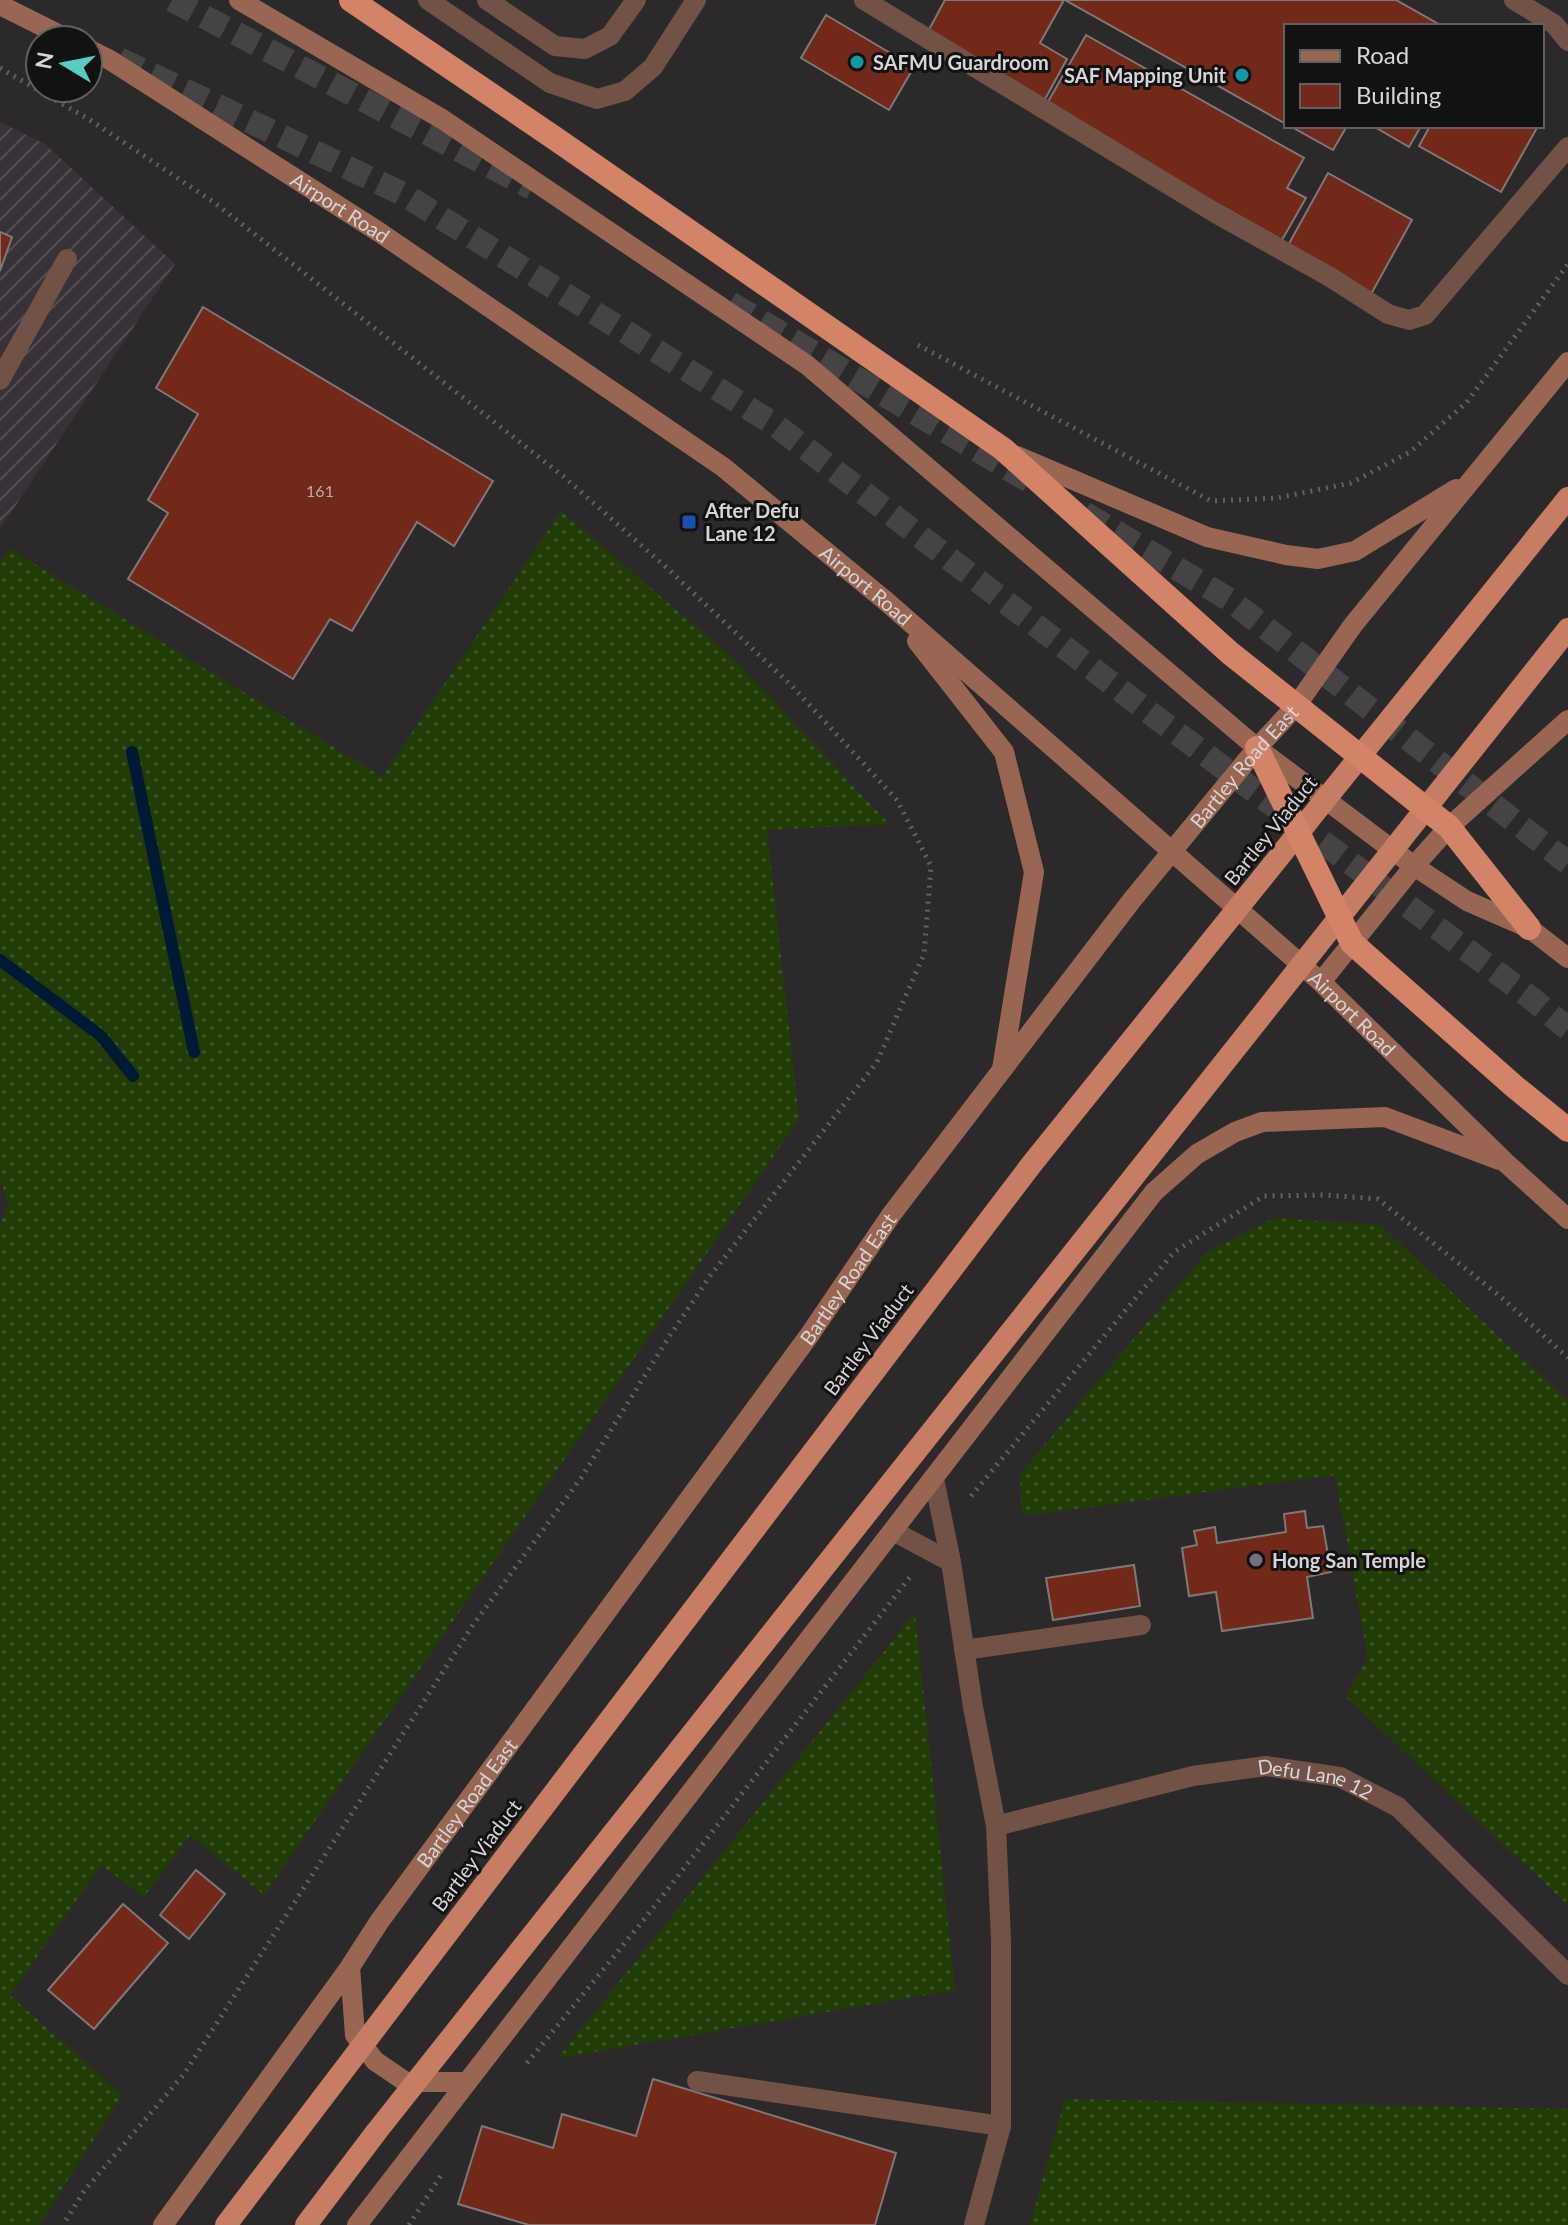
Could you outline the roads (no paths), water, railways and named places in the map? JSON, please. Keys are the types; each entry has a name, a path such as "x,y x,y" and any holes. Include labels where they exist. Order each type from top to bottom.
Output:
{"highway":[{"path":"351,0 1003,449 1230,653 1449,827 1529,928"},
{"name":"Bartley Viaduct","path":"226,2225 1031,1165 1568,498"},
{"path":"306,2225 1568,629"},
{"path":"1257,748 1352,943 1568,1130"}],"main road":[{"path":"239,0 442,119 807,365 1257,748 1414,866 1467,901 1529,928 1568,958"},
{"path":"0,5 38,24"},
{"name":"Airport Road","path":"104,57 379,232 723,467 887,602 1173,850 1321,982 1506,1163 1568,1219"},
{"name":"Bartley Road East","path":"163,2225 350,1967 379,1922 799,1350 891,1215 1132,900 1257,748 1296,706 1353,625 1568,362"},
{"path":"1003,449 1207,537 1318,559 1355,551 1469,482"},
{"path":"887,602 1004,752 1034,872 1002,1073"},
{"path":"1321,982 1449,827 1568,720"},
{"path":"357,2225 1154,1192 1197,1154 1235,1132 1262,1122 1385,1117 1506,1163"},
{"path":"350,1967 355,2035 375,2061 406,2082 466,2082"}],"street":[{"path":"428,0 550,83 597,99 625,91 653,67 696,0"},
{"path":"487,0 555,46 585,49 610,36 636,0"},
{"path":"864,0 893,7 1217,214 1330,277 1388,314 1409,320 1425,315 1568,147"},
{"path":"1514,0 1554,24 1568,41"},
{"path":"0,380 67,259"},
{"path":"934,1479 996,1826 1001,1941 1001,2126 974,2225"},
{"path":"893,1531 951,1562"},
{"path":"964,1650 1141,1625"},
{"name":"Defu Lane 12","path":"996,1826 1193,1776 1266,1766 1340,1777 1398,1807 1568,1975"},
{"path":"697,2081 1001,2126"}],"waterway":[{"path":"132,752 194,1052"},
{"path":"0,960 101,1036 133,1076"}],"tunnel":[{"path":"172,0 532,188"},
{"path":"119,59 403,194 774,424 1568,1029"},
{"path":"730,303 1031,482"},
{"path":"1084,513 1230,600 1568,863"}],"place":[{"name":"SAFMU Guardroom","path":"857,62"},
{"name":"SAF Mapping Unit","path":"1242,75"},
{"name":"After Defu Lane 12","path":"689,522"},
{"name":"Hong San Temple","path":"1256,1560"}]}
